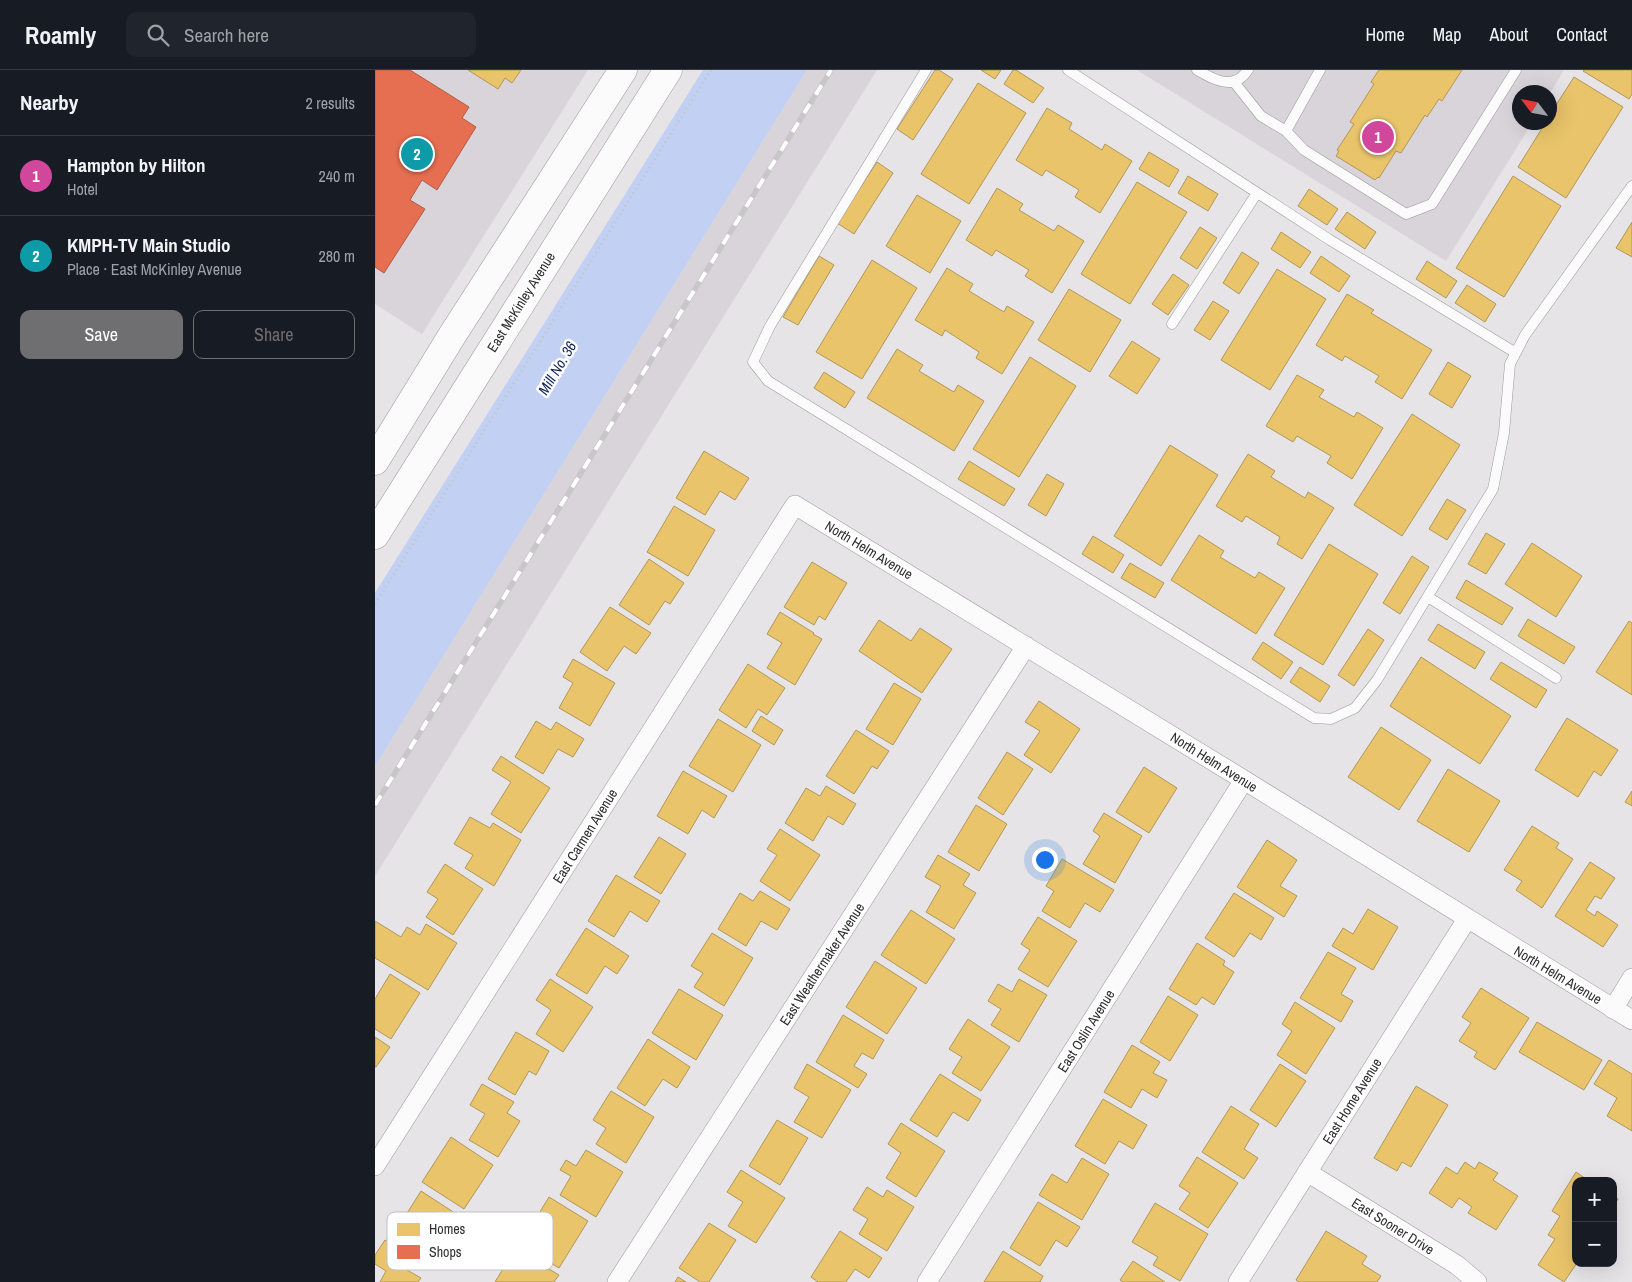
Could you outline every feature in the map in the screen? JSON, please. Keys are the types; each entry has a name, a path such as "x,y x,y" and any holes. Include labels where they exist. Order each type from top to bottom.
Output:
{"main road":[{"path":"375,461 453,334 623,70"},
{"name":"East McKinley Avenue","path":"375,535 667,70"}],"street":[{"name":"North Helm Avenue","path":"795,505 1632,1020"},
{"name":"East Carmen Avenue","path":"375,1166 795,505"},
{"name":"East Weathermaker Avenue","path":"617,1282 1026,646"},
{"name":"East Oslin Avenue","path":"927,1282 1244,780"},
{"name":"East Home Avenue","path":"1238,1282 1467,919"},
{"path":"1613,1008 1632,978"},
{"name":"East Sooner Drive","path":"1307,1172 1457,1265 1477,1282"}],"lane":[{"path":"926,70 770,326 753,362 768,381 1314,718 1331,719 1355,708 1377,680 1493,489 1504,433 1510,364 1525,335 1632,186"},
{"path":"1068,70 1330,240 1516,353"},
{"path":"1197,70 1214,81 1234,82 1248,70"},
{"path":"1285,131 1320,70"},
{"path":"1234,82 1261,116 1285,131 1304,150 1406,214 1432,204 1516,70"},
{"path":"1172,324 1257,193"},
{"path":"1428,597 1556,678"}],"path":[{"path":"375,604 711,70"}],"shaded area":[{"path":"375,70 588,70 422,334 375,304"},
{"path":"807,70 877,70 375,876 375,766"},
{"path":"1137,70 1564,70 1555,85 1512,85 1512,130 1528,130 1446,261"}],"water":[{"name":"Mill No. 36","path":"703,70 807,70 375,766 375,593"}],"building: Homes":[{"path":"468,70 521,70 512,83 505,78 498,89"},
{"path":"935,70 939,70 953,79 913,140 897,129"},
{"path":"981,70 1001,70 995,79"},
{"path":"1013,70 1016,70 1044,88 1033,103 1004,84"},
{"path":"1379,70 1462,70 1442,101 1439,99 1427,117 1425,115 1401,153 1396,151 1379,178 1375,180 1336,156 1339,151 1337,150 1354,124 1350,122 1374,84 1371,82"},
{"path":"1584,70 1632,70 1632,94 1629,99"},
{"path":"1574,77 1623,107 1566,198 1518,167 1541,130 1557,130 1557,104"},
{"path":"978,83 1026,113 969,204 921,174"},
{"path":"1047,108 1072,123 1069,129 1102,150 1105,144 1132,161 1100,213 1075,197 1079,190 1046,170 1042,176 1016,160"},
{"path":"1149,152 1179,170 1169,187 1139,169"},
{"path":"877,162 893,173 854,234 837,223"},
{"path":"1188,176 1218,194 1208,211 1178,193"},
{"path":"1513,176 1561,206 1504,297 1456,268"},
{"path":"1137,182 1187,212 1130,304 1081,274"},
{"path":"997,188 1023,204 1019,210 1054,231 1058,225 1084,241 1052,293 1025,276 1029,270 996,250 992,256 966,240"},
{"path":"1309,189 1338,209 1327,225 1298,206"},
{"path":"917,195 961,221 930,273 886,246"},
{"path":"1347,212 1376,232 1365,249 1335,229"},
{"path":"1632,222 1632,257 1616,248"},
{"path":"1200,227 1217,238 1197,269 1180,258"},
{"path":"1281,232 1311,252 1300,268 1271,249"},
{"path":"1242,252 1259,263 1239,294 1223,283"},
{"path":"819,256 834,265 798,325 783,317"},
{"path":"1321,256 1350,276 1339,292 1310,273"},
{"path":"872,260 917,288 862,379 816,352"},
{"path":"1427,261 1457,281 1446,298 1416,279"},
{"path":"947,268 973,284 969,291 1004,312 1007,306 1034,322 1002,374 976,358 979,352 945,330 942,336 915,320"},
{"path":"1277,269 1326,299 1270,390 1221,360"},
{"path":"1173,274 1189,285 1168,315 1152,304"},
{"path":"1467,285 1496,304 1485,322 1455,303"},
{"path":"1069,289 1121,320 1090,372 1038,340"},
{"path":"1347,294 1374,310 1371,313 1432,350 1402,399 1375,382 1379,376 1345,356 1342,361 1316,345"},
{"path":"1213,301 1229,311 1210,340 1194,330"},
{"path":"1132,341 1160,359 1137,394 1109,376"},
{"path":"897,349 923,365 919,371 954,392 958,385 984,401 954,451 867,398"},
{"path":"1030,357 1076,386 1019,477 973,449"},
{"path":"1448,362 1471,376 1452,408 1429,394"},
{"path":"824,372 855,392 845,408 814,388"},
{"path":"1297,375 1324,390 1319,397 1354,417 1357,412 1383,428 1352,479 1327,463 1331,456 1297,436 1293,442 1266,426"},
{"path":"1412,414 1460,445 1402,536 1354,505"},
{"path":"1170,445 1218,475 1161,566 1114,536"},
{"path":"704,451 749,478 735,500 720,491 705,515 676,498"},
{"path":"1248,454 1275,471 1271,477 1305,498 1308,492 1334,508 1302,559 1277,544 1280,537 1246,516 1242,522 1216,506"},
{"path":"969,461 1015,489 1004,506 958,479"},
{"path":"1047,474 1064,484 1046,516 1028,505"},
{"path":"1447,499 1466,510 1447,540 1429,529"},
{"path":"674,506 715,530 688,576 647,552"},
{"path":"1486,533 1505,544 1486,574 1468,564"},
{"path":"1199,535 1224,551 1220,557 1255,578 1259,572 1285,588 1256,634 1171,580"},
{"path":"1093,536 1124,555 1113,573 1082,554"},
{"path":"1532,543 1582,576 1556,617 1505,584"},
{"path":"1329,544 1378,574 1323,665 1274,635"},
{"path":"1412,556 1429,567 1400,614 1383,603"},
{"path":"649,559 684,583 670,604 665,601 649,625 619,605"},
{"path":"812,562 847,583 825,620 819,616 814,625 784,607"},
{"path":"1130,563 1164,583 1155,598 1121,578"},
{"path":"1466,580 1513,608 1502,625 1456,598"},
{"path":"610,607 651,633 636,654 624,646 607,671 580,652"},
{"path":"780,612 822,639 795,685 767,668 782,643 767,634"},
{"path":"1528,619 1575,647 1564,664 1518,636"},
{"path":"879,620 911,641 920,628 952,649 922,693 859,651"},
{"path":"1629,621 1632,623 1632,695 1596,672"},
{"path":"1438,624 1485,652 1475,669 1428,640"},
{"path":"1368,629 1384,640 1354,686 1338,675"},
{"path":"1263,642 1293,662 1281,679 1252,659"},
{"path":"1421,657 1511,716 1480,764 1390,706"},
{"path":"573,659 615,683 590,726 559,708 573,683 563,677"},
{"path":"1501,662 1547,690 1536,708 1490,679"},
{"path":"748,664 785,688 767,715 758,709 746,728 719,710"},
{"path":"1300,667 1330,686 1320,702 1290,682"},
{"path":"894,683 921,699 893,745 866,729"},
{"path":"1039,701 1080,729 1051,773 1024,755 1040,731 1025,722"},
{"path":"761,716 783,730 774,745 752,731"},
{"path":"1567,718 1618,750 1601,776 1594,771 1578,797 1535,770"},
{"path":"718,719 761,745 733,792 689,766"},
{"path":"536,721 551,730 556,722 584,739 573,757 558,749 543,774 515,757"},
{"path":"1381,727 1431,760 1399,810 1348,777"},
{"path":"856,730 889,751 877,769 872,766 854,794 826,776"},
{"path":"1007,752 1033,769 1003,815 978,798"},
{"path":"501,756 550,788 521,833 491,814 511,782 492,770"},
{"path":"1144,767 1177,788 1149,833 1116,812"},
{"path":"1448,769 1500,801 1469,852 1417,821"},
{"path":"683,771 727,796 714,818 702,810 688,834 657,816"},
{"path":"826,786 856,804 843,825 828,816 813,841 785,823 806,788 820,796"},
{"path":"1632,791 1632,806 1625,802"},
{"path":"976,805 1007,824 979,871 948,852"},
{"path":"1104,813 1142,836 1115,883 1083,864 1100,836 1093,831"},
{"path":"470,817 490,828 493,823 521,840 494,886 465,868 473,855 454,844"},
{"path":"1532,826 1559,843 1556,848 1573,859 1542,908 1516,890 1522,881 1504,870"},
{"path":"780,829 820,855 790,901 760,881 777,855 767,849"},
{"path":"659,837 686,854 661,894 634,877"},
{"path":"1267,840 1297,860 1280,886 1297,896 1284,917 1237,887"},
{"path":"938,855 970,874 963,885 976,893 954,929 926,912 941,886 925,877"},
{"path":"1062,859 1114,890 1100,912 1085,903 1070,928 1042,911 1054,891 1046,886"},
{"path":"1590,862 1615,878 1601,899 1595,896 1586,910 1595,916 1597,911 1618,925 1603,947 1555,916"},
{"path":"445,864 483,889 453,935 426,917 438,899 427,892"},
{"path":"616,875 660,901 647,922 630,911 614,937 588,921"},
{"path":"760,891 790,909 777,930 761,921 746,946 718,929 740,893 753,901"},
{"path":"1234,893 1274,918 1261,940 1250,933 1234,957 1205,938"},
{"path":"1368,909 1398,927 1373,970 1332,946 1343,928 1353,934"},
{"path":"911,910 955,939 926,984 881,955"},
{"path":"1038,917 1077,941 1048,987 1018,969 1030,950 1021,944"},
{"path":"375,921 401,937 407,927 420,935 426,924 457,943 428,990 375,958"},
{"path":"586,928 629,956 617,974 605,966 587,994 556,975"},
{"path":"712,933 753,958 724,1006 694,987 703,973 691,966"},
{"path":"1197,943 1225,961 1223,965 1234,972 1214,1005 1202,997 1196,1005 1169,989"},
{"path":"1328,952 1356,968 1341,994 1353,1001 1341,1022 1300,998"},
{"path":"875,961 917,988 887,1034 846,1007"},
{"path":"390,974 420,993 391,1039 375,1029 375,999"},
{"path":"550,979 593,1007 563,1052 536,1034 551,1010 536,1000"},
{"path":"1019,979 1047,995 1019,1042 991,1025 1001,1009 988,1001 998,984 1012,992"},
{"path":"1481,988 1529,1018 1495,1070 1474,1057 1477,1052 1459,1041 1471,1023 1462,1017"},
{"path":"679,989 723,1015 696,1060 652,1033"},
{"path":"1168,996 1198,1015 1170,1061 1140,1042"},
{"path":"1295,1002 1335,1028 1306,1074 1277,1055 1292,1031 1282,1024"},
{"path":"843,1015 884,1040 873,1059 862,1053 854,1066 867,1074 858,1088 816,1062"},
{"path":"968,1019 1010,1047 981,1091 952,1073 962,1057 949,1049"},
{"path":"1537,1022 1602,1060 1584,1090 1519,1052"},
{"path":"516,1032 549,1051 536,1075 529,1071 515,1095 488,1079"},
{"path":"375,1037 390,1047 376,1067 375,1067"},
{"path":"648,1039 690,1067 677,1088 663,1079 645,1106 617,1088"},
{"path":"1132,1045 1160,1062 1153,1073 1167,1080 1157,1098 1142,1089 1131,1108 1104,1092"},
{"path":"1609,1060 1632,1074 1632,1131 1607,1116 1617,1098 1594,1084"},
{"path":"807,1064 851,1090 822,1138 794,1122 809,1097 794,1088"},
{"path":"1280,1064 1306,1081 1276,1127 1250,1110"},
{"path":"940,1074 981,1100 968,1121 953,1112 937,1137 910,1120"},
{"path":"482,1084 514,1102 507,1113 520,1121 498,1157 469,1140 485,1114 470,1105"},
{"path":"1416,1086 1448,1105 1411,1167 1402,1162 1397,1171 1374,1158"},
{"path":"611,1091 654,1117 626,1163 596,1144 606,1128 593,1120"},
{"path":"1103,1099 1147,1125 1133,1149 1119,1141 1105,1164 1075,1146"},
{"path":"1231,1106 1259,1124 1244,1149 1258,1158 1244,1179 1202,1152"},
{"path":"777,1120 808,1138 780,1185 749,1166"},
{"path":"901,1123 945,1151 916,1197 886,1178 901,1153 888,1144"},
{"path":"451,1137 493,1165 464,1209 422,1182"},
{"path":"586,1150 623,1172 596,1217 560,1195 571,1176 560,1170 566,1160 576,1166"},
{"path":"1197,1157 1238,1183 1208,1228 1179,1209 1190,1193 1179,1186"},
{"path":"1082,1158 1109,1174 1082,1220 1039,1195 1052,1174 1067,1183"},
{"path":"1465,1162 1475,1169 1479,1162 1498,1173 1493,1180 1518,1196 1496,1230 1468,1213 1472,1207 1459,1198 1452,1208 1429,1193 1446,1167 1457,1174"},
{"path":"741,1170 785,1198 756,1243 728,1226 743,1202 727,1192"},
{"path":"1576,1172 1583,1177 1573,1177"},
{"path":"1572,1178 1572,1267 1574,1267 1564,1282 1538,1265 1555,1239 1548,1235 1560,1216 1552,1211"},
{"path":"867,1187 883,1197 887,1190 914,1207 887,1251 859,1234 868,1219 853,1210"},
{"path":"421,1191 453,1212 408,1212"},
{"path":"549,1197 588,1221 559,1268 553,1264 553,1212 540,1212"},
{"path":"1038,1202 1080,1227 1067,1247 1056,1240 1040,1266 1010,1248"},
{"path":"1155,1203 1208,1234 1180,1281 1153,1265 1158,1257 1132,1242"},
{"path":"709,1223 736,1240 709,1282 700,1282 679,1268"},
{"path":"840,1231 882,1258 869,1278 855,1269 846,1282 818,1282 811,1277"},
{"path":"1326,1231 1367,1256 1362,1264 1381,1276 1377,1282 1299,1282 1296,1280"},
{"path":"385,1240 387,1241 387,1270 407,1270 421,1278 418,1282 380,1282 386,1271 375,1264 375,1255"},
{"path":"1003,1251 1043,1276 1040,1282 984,1282"},
{"path":"1133,1261 1165,1282 1123,1282 1120,1280"},
{"path":"502,1270 551,1270 559,1275 554,1282 495,1282"},
{"path":"678,1277 686,1282 675,1282"}],"building: Shops":[{"path":"375,70 410,70 469,107 462,118 476,127 437,190 422,180 410,200 425,209 384,273 375,267"}],"railway":[{"path":"375,805 831,70"}],"place":[{"name":"Hampton by Hilton","path":"1378,137"},
{"name":"KMPH-TV Main Studio","path":"417,154"}]}
